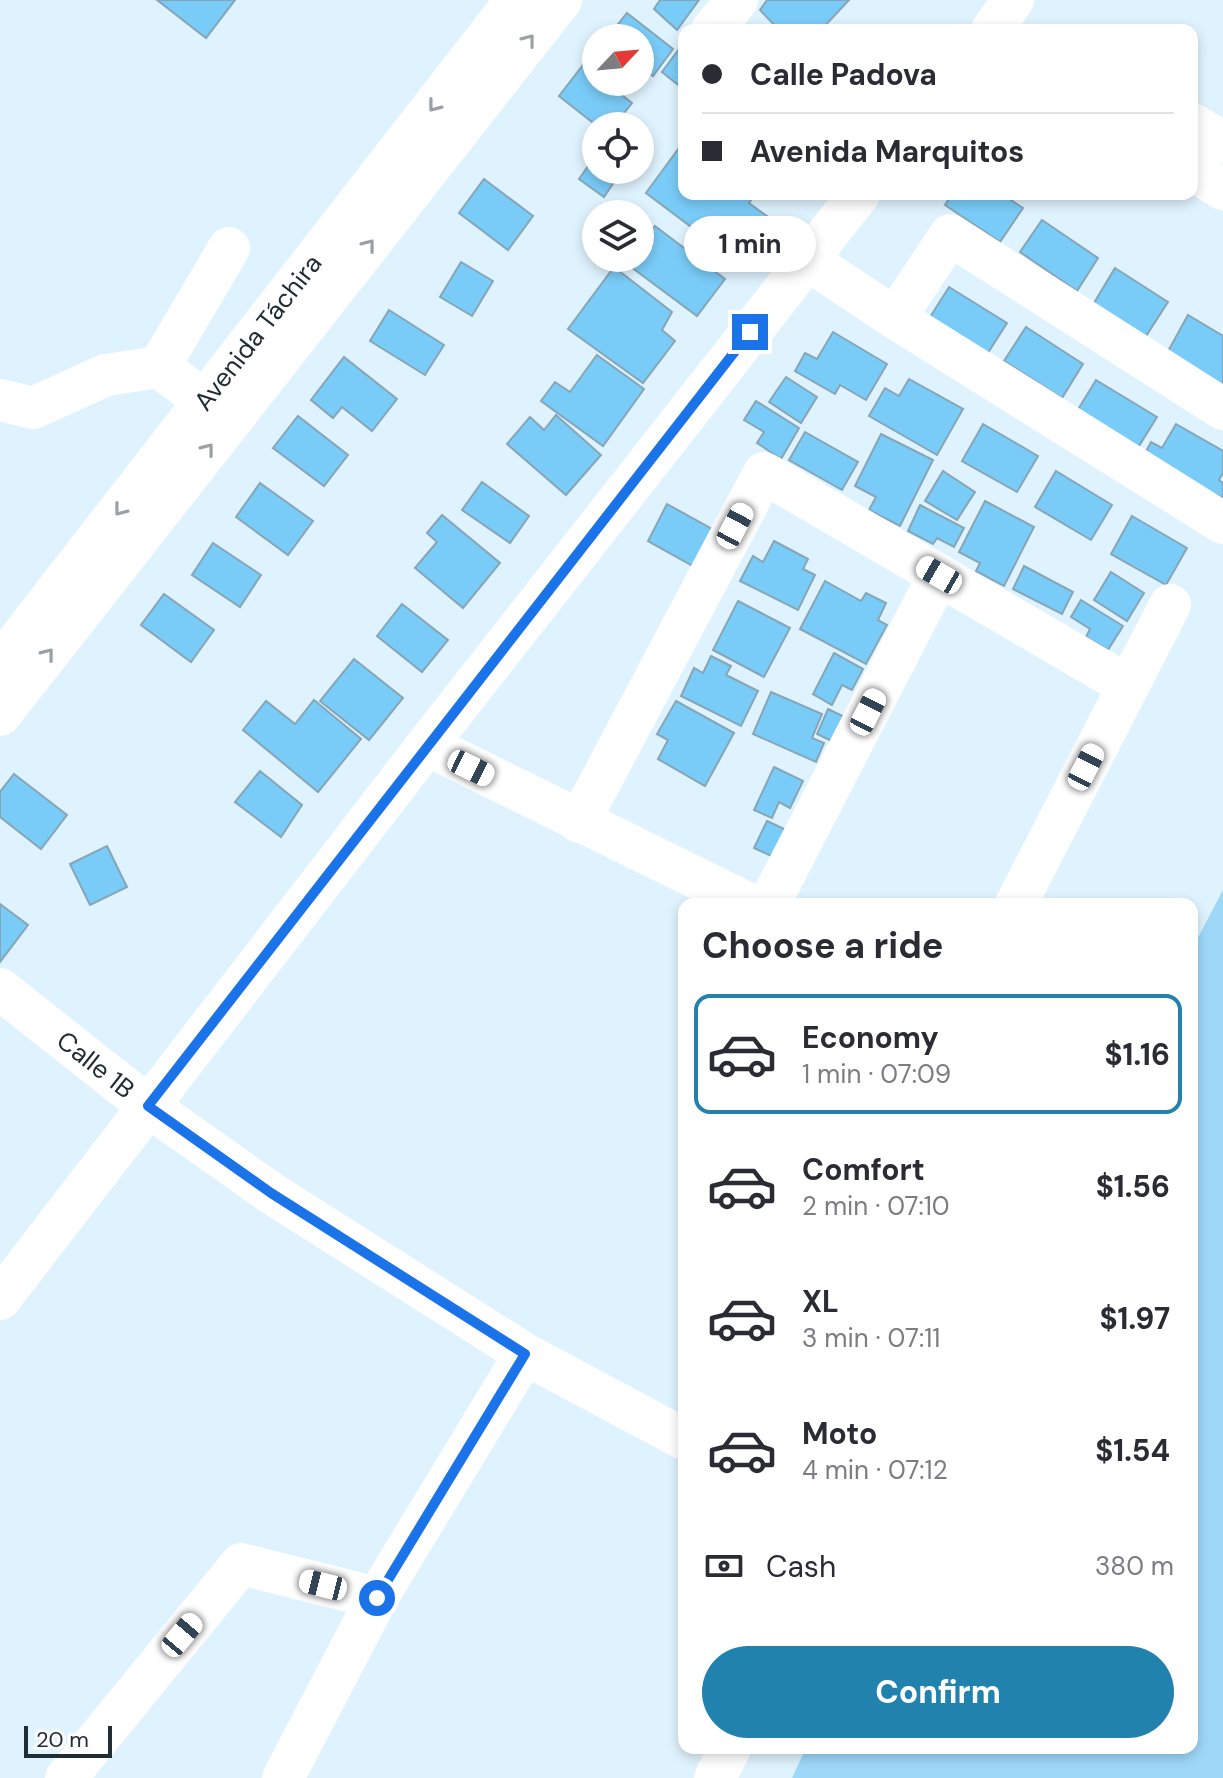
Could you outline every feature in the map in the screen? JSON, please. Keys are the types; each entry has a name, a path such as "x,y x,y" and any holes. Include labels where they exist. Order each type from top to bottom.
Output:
{"street":[{"name":"Avenida Táchira","path":"0,664 516,0"},
{"path":"0,715 561,0"},
{"path":"717,24 737,0"},
{"path":"974,0 982,10 983,24"},
{"path":"996,24 1013,0"},
{"path":"1198,127 1223,142"},
{"path":"1198,174 1223,189"},
{"path":"0,1299 427,745 854,200"},
{"path":"895,318 950,235 1223,409"},
{"path":"159,367 229,248"},
{"path":"806,259 1223,523"},
{"path":"0,400 33,408 106,375 159,367 205,401"},
{"path":"579,822 764,473 1127,685"},
{"path":"772,898 939,575"},
{"path":"1019,898 1170,605"},
{"path":"427,745 737,898"},
{"name":"Calle 1B","path":"0,989 148,1106 271,1193 525,1354 678,1436"},
{"path":"283,1778 377,1598 525,1354"},
{"path":"66,1778 241,1564 377,1598"},
{"path":"715,1778 727,1754"}],"shaded area":[{"path":"1223,890 1223,1778 792,1778 803,1754 1198,1754 1198,938"}],"building":[{"path":"157,0 235,0 206,38"},
{"path":"660,0 699,0 681,24 678,24 677,30 654,9"},
{"path":"767,0 849,0 827,24 773,24 760,10"},
{"path":"627,13 641,24 618,24"},
{"path":"654,34 673,49 654,75"},
{"path":"678,50 678,85 662,72"},
{"path":"582,66 582,96 623,96 632,103 625,112 582,114 559,96"},
{"path":"678,149 678,200 751,200 749,203 779,225 747,269 646,193"},
{"path":"484,179 533,216 508,250 459,213"},
{"path":"586,184 613,184 604,197"},
{"path":"948,200 1011,200 1023,208 1000,242 945,205"},
{"path":"1042,220 1098,258 1077,291 1020,252"},
{"path":"654,227 725,279 697,316 638,272 654,272"},
{"path":"461,262 493,281 472,316 440,297"},
{"path":"1115,268 1168,302 1146,336 1094,303"},
{"path":"610,272 620,272 672,312 662,330 675,341 643,383 568,329"},
{"path":"949,287 1007,323 984,359 927,322"},
{"path":"389,310 444,345 425,375 370,341"},
{"path":"1188,315 1223,336 1223,385 1167,353"},
{"path":"1026,327 1083,364 1062,398 1004,361"},
{"path":"833,332 887,364 866,400 840,385 835,394 795,371 805,353 817,359"},
{"path":"597,355 644,389 603,446 541,401 555,382 570,392"},
{"path":"344,357 397,399 372,431 342,407 333,418 311,400"},
{"path":"786,377 817,397 801,423 769,402"},
{"path":"909,379 963,409 937,455 869,416 885,388 899,396"},
{"path":"1096,380 1157,417 1134,454 1074,416"},
{"path":"756,401 799,428 781,459 757,443 764,432 744,420"},
{"path":"556,415 601,455 566,495 507,444 530,417 544,430"},
{"path":"298,416 348,455 324,486 273,448"},
{"path":"983,424 1038,456 1017,492 962,461"},
{"path":"1176,424 1223,451 1223,473 1219,480 1223,483 1223,498 1142,459 1151,442 1162,448"},
{"path":"805,432 858,462 842,490 789,460"},
{"path":"881,434 933,460 900,526 869,510 876,497 855,486"},
{"path":"943,471 975,492 957,520 925,501"},
{"path":"1056,471 1112,505 1091,540 1035,507"},
{"path":"482,482 529,516 510,543 462,510"},
{"path":"260,483 313,521 288,555 236,517"},
{"path":"985,501 1034,527 1004,586 976,571 980,563 959,552"},
{"path":"667,504 712,529 693,566 648,541"},
{"path":"920,505 964,528 954,547 937,538 933,544 908,531"},
{"path":"442,515 500,563 463,608 415,568 437,542 427,533"},
{"path":"1132,516 1187,548 1166,585 1111,554"},
{"path":"774,541 808,559 803,569 815,575 798,610 740,581 753,556 763,562"},
{"path":"213,543 261,575 240,607 192,575"},
{"path":"1024,566 1073,592 1062,614 1013,589"},
{"path":"1111,572 1144,593 1127,621 1094,600"},
{"path":"825,581 861,601 866,593 886,603 878,620 887,625 866,664 800,629"},
{"path":"164,594 214,630 191,662 141,625"},
{"path":"1081,600 1123,626 1108,650 1086,637 1090,629 1071,617"},
{"path":"738,601 790,628 764,677 713,650"},
{"path":"402,604 448,640 422,672 377,636"},
{"path":"834,653 863,669 852,690 842,685 832,705 813,694"},
{"path":"711,656 731,666 726,675 758,691 741,726 681,696 694,668 703,673"},
{"path":"354,659 403,698 369,740 320,701"},
{"path":"771,692 822,714 812,738 824,743 816,762 753,734"},
{"path":"314,700 361,739 318,792 243,730 266,701 295,724"},
{"path":"676,701 734,733 705,786 658,759 668,740 657,734"},
{"path":"828,709 853,721 842,746 817,734"},
{"path":"774,767 803,781 790,808 779,802 772,818 754,810"},
{"path":"260,771 302,805 281,837 235,802"},
{"path":"14,774 67,815 41,849 0,817 0,792"},
{"path":"767,821 795,834 782,861 754,848"},
{"path":"107,846 127,887 90,905 70,864"},
{"path":"0,904 28,925 0,962"}],"route":[{"path":"377,1598 525,1354 271,1193 148,1106 750,332"}]}
